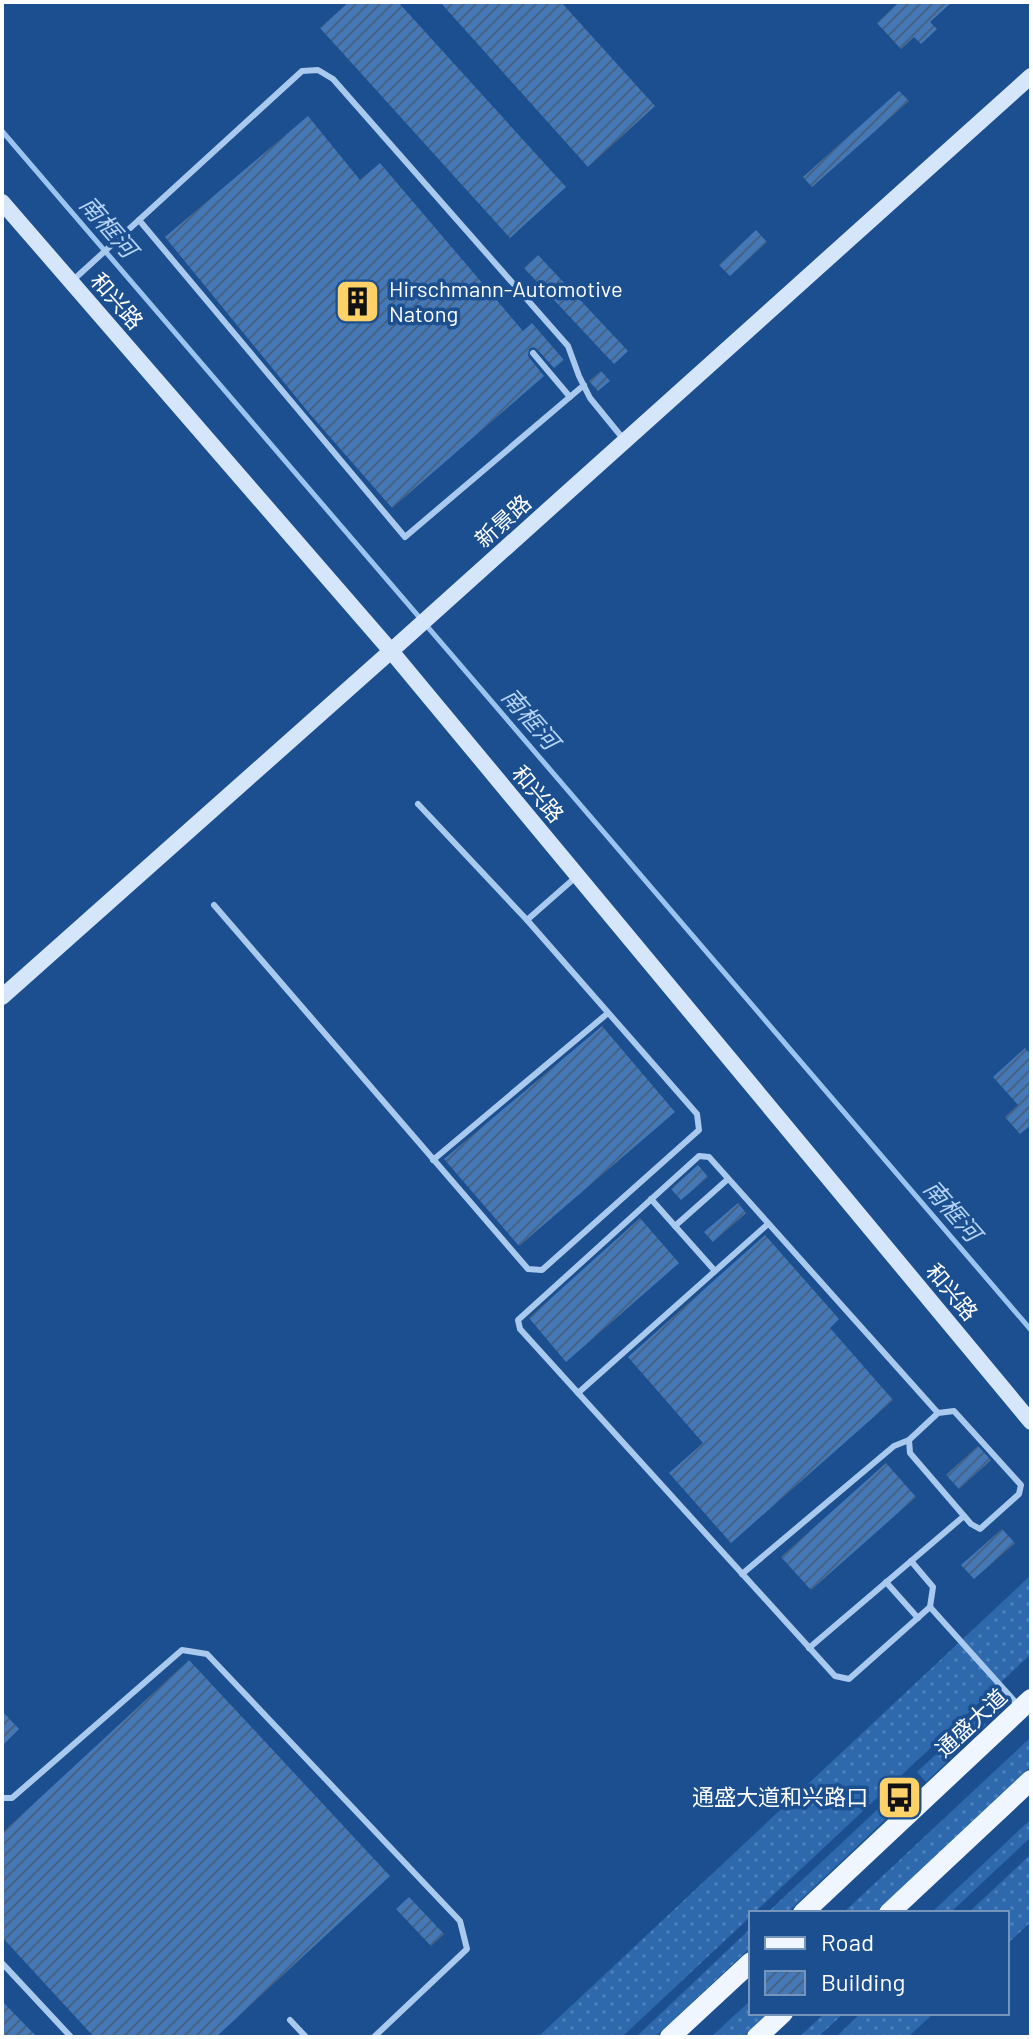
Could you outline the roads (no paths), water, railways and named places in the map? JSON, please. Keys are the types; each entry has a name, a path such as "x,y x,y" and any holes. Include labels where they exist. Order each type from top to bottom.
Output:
{"main road":[{"name":"通盛大道","path":"805,1911 1026,1704"},
{"path":"891,1911 1031,1780"},
{"path":"670,2037 749,1964"},
{"path":"757,2037 781,2015"}],"street":[{"name":"新景路","path":"2,997 1031,76"},
{"name":"和兴路","path":"2,202 391,651 1031,1422"}],"lane":[{"path":"71,282 302,71 318,70 333,79 568,346 590,398 625,441"},
{"path":"139,220 405,537 584,385"},
{"path":"533,353 570,397"},
{"path":"214,905 528,1269 542,1270 699,1130 697,1114 527,920 418,804"},
{"path":"527,920 577,876"},
{"path":"433,1160 608,1013"},
{"path":"911,1561 933,1587 930,1607 849,1679 835,1676 520,1329 518,1320 699,1156 709,1157 938,1413"},
{"path":"675,1226 728,1179"},
{"path":"651,1199 715,1271"},
{"path":"578,1393 768,1224"},
{"path":"742,1574 894,1446 909,1440 938,1413 954,1411 1021,1485 1019,1494 980,1529 971,1524 910,1453 909,1440"},
{"path":"809,1648 964,1516"},
{"path":"886,1582 918,1618"},
{"path":"930,1607 1026,1704"},
{"path":"2,1798 12,1798 182,1650 207,1654 460,1921 467,1949 374,2037"},
{"path":"2,1963 71,2037"},
{"path":"290,2020 306,2037"}],"waterway":[{"name":"南框河","path":"2,131 1031,1330"}],"place":[{"name":"Hirschmann-Automotive Natong","path":"358,302"},
{"name":"通盛大道和兴路口","path":"899,1797"}]}
